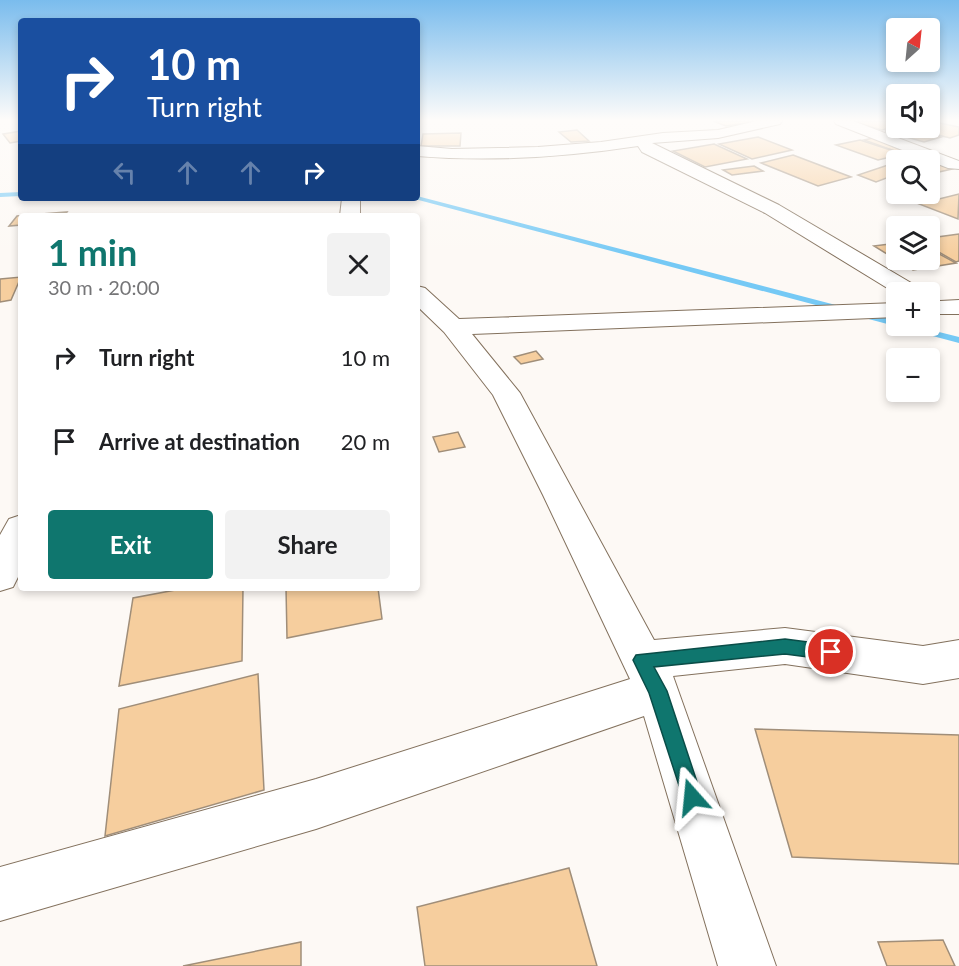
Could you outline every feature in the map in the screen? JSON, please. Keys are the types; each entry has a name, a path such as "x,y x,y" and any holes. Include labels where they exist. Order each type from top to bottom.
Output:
{"street":[{"path":"683,166 772,209 893,282"},
{"path":"420,296 453,327 506,393 560,495 650,676 747,966"},
{"path":"940,307 959,307"},
{"path":"453,327 575,324 886,310"},
{"path":"0,576 18,535"},
{"path":"0,894 316,804 650,676 785,646 924,665 959,659"}],"building":[{"path":"754,166 763,171 732,175 723,170"},
{"path":"769,166 822,166 851,177 818,186"},
{"path":"886,166 886,178 876,182 858,175"},
{"path":"940,166 944,166 952,169 940,172"},
{"path":"959,194 958,219 919,204 940,204 940,199"},
{"path":"17,216 18,225 9,226"},
{"path":"959,234 959,261 956,262 940,253 940,237"},
{"path":"886,244 886,253 874,246"},
{"path":"940,254 956,263 940,266"},
{"path":"18,277 18,284 11,300 0,302 0,279"},
{"path":"536,351 543,359 521,364 514,357"},
{"path":"458,432 465,447 439,452 433,437"},
{"path":"170,591 243,591 242,661 119,686 133,598"},
{"path":"286,591 378,591 382,619 287,638"},
{"path":"258,674 264,790 105,836 119,709"},
{"path":"755,729 959,735 959,864 792,857"},
{"path":"569,868 597,966 425,966 417,907"},
{"path":"943,940 955,966 887,966 878,942"},
{"path":"301,942 301,966 183,966"}],"waterway":[{"path":"0,195 18,194"},
{"path":"420,199 886,321"},
{"path":"940,335 959,340"}],"route":[{"path":"692,797 657,691 642,660 785,646 831,652"}]}
